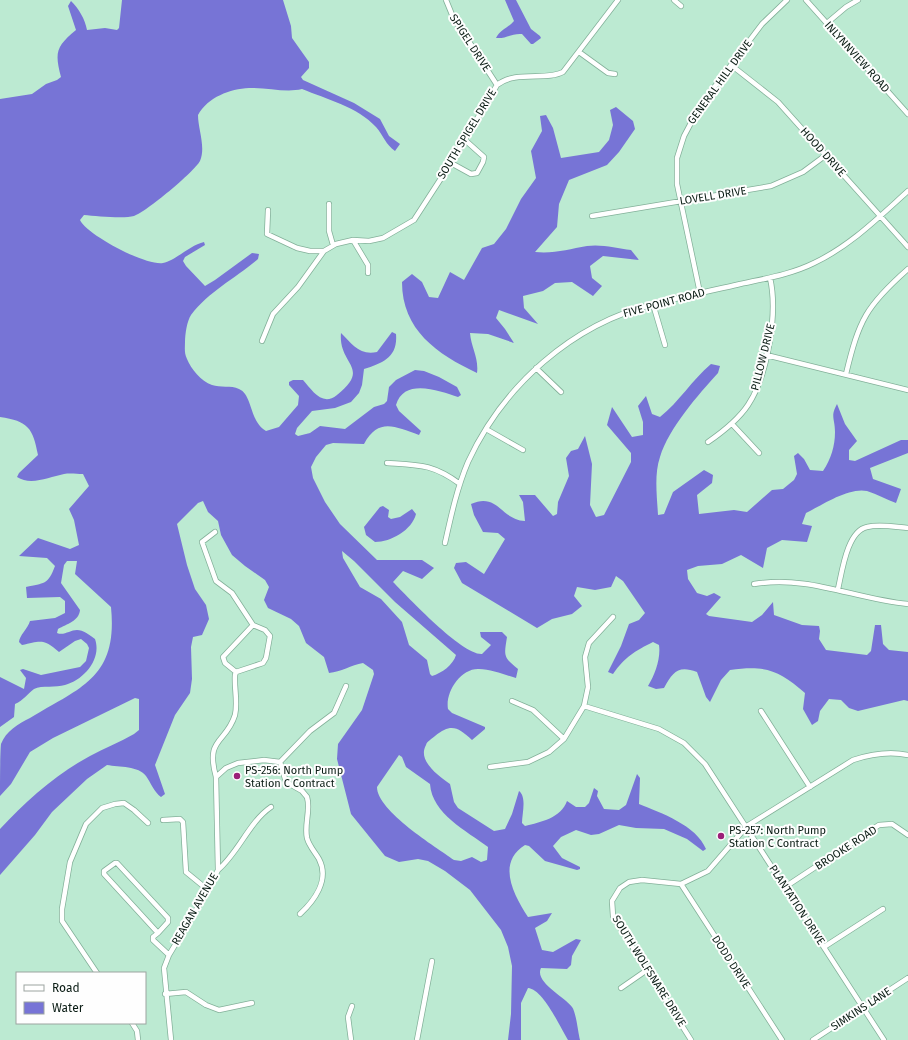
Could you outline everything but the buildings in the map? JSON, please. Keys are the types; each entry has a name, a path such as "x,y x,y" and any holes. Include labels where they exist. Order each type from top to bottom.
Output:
{"street":[{"name":"SPIGEL DRIVE","path":"446,0 454,17 496,85"},
{"name":"SOUTH SPIGEL DRIVE","path":"262,341 273,314 298,287 324,251 333,245 353,240 369,241 383,238 408,225 418,215 451,163 496,85 508,79 559,74 579,52 618,0"},
{"path":"674,0 681,6"},
{"name":"GENERAL HILL DRIVE","path":"700,293 676,184 677,158 684,136 694,115 766,20 787,0"},
{"name":"INLYNNVIEW ROAD","path":"806,0 908,114"},
{"path":"827,23 846,7 858,0"},
{"path":"579,52 608,73 615,74"},
{"name":"HOOD DRIVE","path":"731,65 774,98 908,247"},
{"path":"451,163 471,174 477,173 480,169 484,157 464,140"},
{"name":"LOVELL DRIVE","path":"592,216 776,185 803,172 826,155"},
{"name":"FIVE POINT ROAD","path":"445,543 460,484 468,462 486,429 510,395 536,368 554,353 590,330 622,314 653,304 770,278 804,268 826,257 851,241 908,191"},
{"path":"329,204 329,231 333,245"},
{"path":"268,210 267,234 297,248 324,251"},
{"path":"353,240 368,265 368,273"},
{"path":"846,374 854,339 867,311 884,291 908,269"},
{"name":"PILLOW DRIVE","path":"708,442 732,424 753,396 772,331 774,307 770,278"},
{"path":"653,304 665,345"},
{"path":"766,355 908,390"},
{"path":"536,368 562,392"},
{"path":"732,424 759,453"},
{"path":"486,429 523,450"},
{"path":"387,463 430,467 439,470 460,484"},
{"path":"838,590 848,550 858,532 871,527 908,528"},
{"path":"215,532 202,542 214,576 220,584 232,593 253,624 265,630 270,636 266,658 260,665 236,672 224,663 223,657 253,624"},
{"path":"754,584 788,581 815,584 908,604"},
{"path":"490,766 528,762 549,752 564,739 584,706 588,687 585,657 589,643 613,617"},
{"name":"REAGAN AVENUE","path":"170,1040 164,968 168,955 208,890 218,870 216,777 212,764 212,754 217,742 235,714 236,672"},
{"path":"280,762 310,731 334,712 346,686"},
{"path":"512,701 533,710 564,739"},
{"name":"PLANTATION DRIVE","path":"584,706 659,728 684,743 705,764 747,826 884,1040"},
{"path":"761,711 810,786"},
{"path":"681,884 708,871 747,826 853,760 870,754 898,753 908,755"},
{"path":"216,777 226,768 238,764 264,760 280,762"},
{"path":"280,762 286,782 302,791 307,797 307,836 311,848 320,862 321,879 318,892 312,903 300,914"},
{"path":"96,972 63,925 61,916 70,862 86,824 97,812 111,805 124,803 148,823"},
{"path":"218,870 229,859 258,818 271,807"},
{"path":"162,820 180,819 183,822 186,872 208,890"},
{"name":"BROOKE ROAD","path":"785,887 879,826 892,824 908,835"},
{"path":"158,933 104,874 104,872 114,863 117,863 168,918 168,922 158,933 153,937 153,940 168,955"},
{"name":"SOUTH WOLFSNARE DRIVE","path":"681,884 642,880 629,882 620,888 612,901 613,916 691,1040"},
{"name":"DODD DRIVE","path":"681,884 782,1040"},
{"path":"824,947 883,909"},
{"path":"417,1040 432,962"},
{"path":"621,988 647,970"},
{"name":"SIMKINS LANE","path":"814,1040 908,978"},
{"path":"165,994 186,992 206,1006 219,1010 252,1003"},
{"path":"350,1040 348,1017 352,1006"},
{"path":"133,1024 137,1031 138,1040"}],"water":[{"path":"122,0 283,0 291,26 292,38 309,62 309,68 301,77 303,80 354,103 380,119 389,136 400,144 395,151 389,146 376,127 360,114 341,104 302,89 283,90 249,88 234,90 220,95 208,103 198,115 202,156 200,161 189,174 169,191 149,207 134,216 117,217 84,215 80,220 85,226 105,241 131,255 155,263 168,262 193,246 204,242 205,245 185,257 183,261 205,286 252,253 259,254 258,259 214,292 198,306 191,315 186,332 185,350 186,357 191,367 204,381 215,386 236,388 243,392 247,397 257,421 266,431 279,427 298,405 299,396 289,385 289,382 293,380 303,380 318,396 327,399 337,395 347,386 352,378 353,372 341,344 341,333 361,351 371,353 377,352 392,332 396,334 395,348 388,358 364,369 362,385 359,393 351,402 335,408 312,411 297,428 295,434 298,436 310,433 320,426 345,429 374,407 384,404 387,401 389,387 396,380 415,370 424,371 439,377 457,387 461,395 458,397 423,388 407,391 400,396 396,405 399,411 421,431 419,435 395,427 382,427 376,430 364,444 333,443 326,445 316,457 311,467 313,478 325,502 340,524 377,560 422,560 434,568 422,579 403,571 393,582 449,636 473,652 482,654 491,645 481,637 480,632 502,632 507,637 505,652 507,659 518,669 516,678 488,670 472,670 466,672 460,677 449,695 448,709 452,713 485,727 485,729 472,740 463,732 454,728 446,729 430,740 424,751 424,757 430,768 450,784 454,802 458,808 494,831 505,829 512,814 519,791 523,797 524,806 522,823 525,826 550,818 560,812 567,801 576,807 585,807 589,803 594,788 598,791 597,796 604,809 619,810 626,805 637,774 640,778 639,804 667,816 686,827 694,833 706,849 703,851 687,839 664,829 636,828 619,825 599,834 591,835 576,830 561,837 553,846 562,858 580,867 580,869 577,870 545,861 529,846 525,845 516,852 511,861 510,880 513,889 528,917 552,913 547,921 535,928 542,950 553,952 576,939 581,940 572,956 571,965 567,969 541,968 540,973 546,984 572,1007 576,1018 580,1040 568,1040 545,1001 534,990 528,988 521,1003 521,1040 508,1040 511,1014 512,966 508,947 501,930 470,890 445,871 428,861 418,859 399,862 385,856 351,814 337,759 338,744 362,710 374,674 373,670 363,663 329,673 324,657 306,643 299,626 291,619 268,608 264,600 269,587 265,580 232,555 221,535 218,521 208,512 203,501 198,503 177,524 187,565 195,589 206,605 209,619 202,635 193,637 191,647 192,679 190,693 175,715 155,765 165,794 161,797 154,790 146,776 139,770 107,765 87,779 52,812 35,835 0,875 0,829 31,798 65,771 90,756 129,737 139,730 139,699 135,698 53,738 30,752 11,784 0,796 0,762 1,744 3,739 17,725 65,698 92,678 102,665 108,650 112,631 111,607 75,574 77,561 67,561 64,565 61,583 80,610 75,620 58,629 57,633 62,634 79,630 93,637 95,639 96,647 94,661 85,674 79,679 61,686 41,687 34,689 21,701 15,704 14,717 0,727 0,677 24,689 26,678 20,670 23,669 41,675 80,667 86,661 89,648 81,639 75,641 59,652 49,644 42,642 22,645 19,642 20,637 30,621 55,618 65,613 65,601 60,597 27,598 26,587 45,582 50,577 55,566 47,558 19,556 38,538 70,549 79,545 74,520 69,509 89,486 83,474 64,474 34,481 22,480 17,477 19,473 38,455 34,438 28,427 17,421 0,417 0,99 32,94 46,84 61,77 58,61 59,50 65,40 76,30 68,6 71,1 81,14 87,30 105,28 117,30 119,28","holes":["342,551 395,602 456,655 455,659 447,668 432,676 430,674 427,660 409,645 402,622 381,599 360,587 343,558","399,755 402,757 406,767 430,784 432,795 444,813 461,828 488,847 487,860 481,862 472,857 461,861 454,860 409,828 386,807 377,787"]},
{"path":"505,0 516,0 531,29 541,38 531,44 522,34 496,38 514,21"},
{"path":"616,107 633,121 635,129 619,152 607,165 569,180 559,204 557,227 535,252 555,252 587,246 603,246 631,250 639,260 603,256 590,266 592,278 602,286 593,296 572,282 555,283 543,291 523,296 524,308 538,324 499,310 496,318 514,343 488,334 470,333 477,362 477,373 448,358 424,338 415,327 408,314 402,282 412,274 422,282 429,297 438,298 450,272 464,280 482,248 494,244 506,229 521,199 536,178 531,151 542,131 540,116 546,115 553,128 561,158 599,152 609,140 613,125 610,110"},
{"path":"711,364 720,366 718,373 677,423 664,446 660,457 656,478 658,515 664,514 673,492 704,470 713,475 712,483 697,495 699,514 734,510 747,512 772,490 783,489 794,480 797,474 794,456 798,453 804,459 810,470 823,471 833,447 835,432 833,415 837,404 845,424 857,441 849,450 849,460 855,461 901,440 908,440 908,453 870,468 873,479 901,489 896,503 867,491 860,490 844,494 806,513 802,524 812,526 807,542 782,540 767,548 763,568 741,555 722,564 698,566 687,570 688,579 697,593 707,596 714,593 721,597 706,614 709,616 752,622 762,615 773,602 774,615 802,625 819,626 819,639 826,650 867,655 871,651 875,625 881,625 883,644 889,650 908,652 908,701 904,700 858,711 849,708 841,700 829,699 820,711 818,721 812,725 803,709 805,693 787,679 771,671 753,668 730,670 721,680 710,702 706,697 697,672 690,670 685,669 677,671 673,674 664,688 656,689 648,686 655,672 659,655 659,645 653,642 631,655 613,674 608,672 621,646 629,624 639,620 645,613 623,581 616,576 611,587 595,590 577,587 574,596 582,606 572,614 552,619 537,628 462,583 454,568 456,563 466,562 484,574 505,539 498,533 483,532 474,515 471,504 480,501 487,501 494,504 510,516 525,521 523,502 519,495 535,495 553,516 557,514 558,502 569,476 566,458 571,451 578,449 585,436 592,464 590,505 596,517 604,515 631,462 631,453 607,425 612,407 632,437 643,435 643,422 638,406 646,396 652,414 660,417"},
{"path":"383,506 389,510 388,517 391,519 400,517 412,509 416,514 410,525 400,534 388,540 375,542 366,535 364,527 380,507"}],"place":[{"name":"PS-256: North Pump Station C Contract","path":"237,776"},
{"name":"PS-257: North Pump Station C Contract","path":"721,836"}]}
